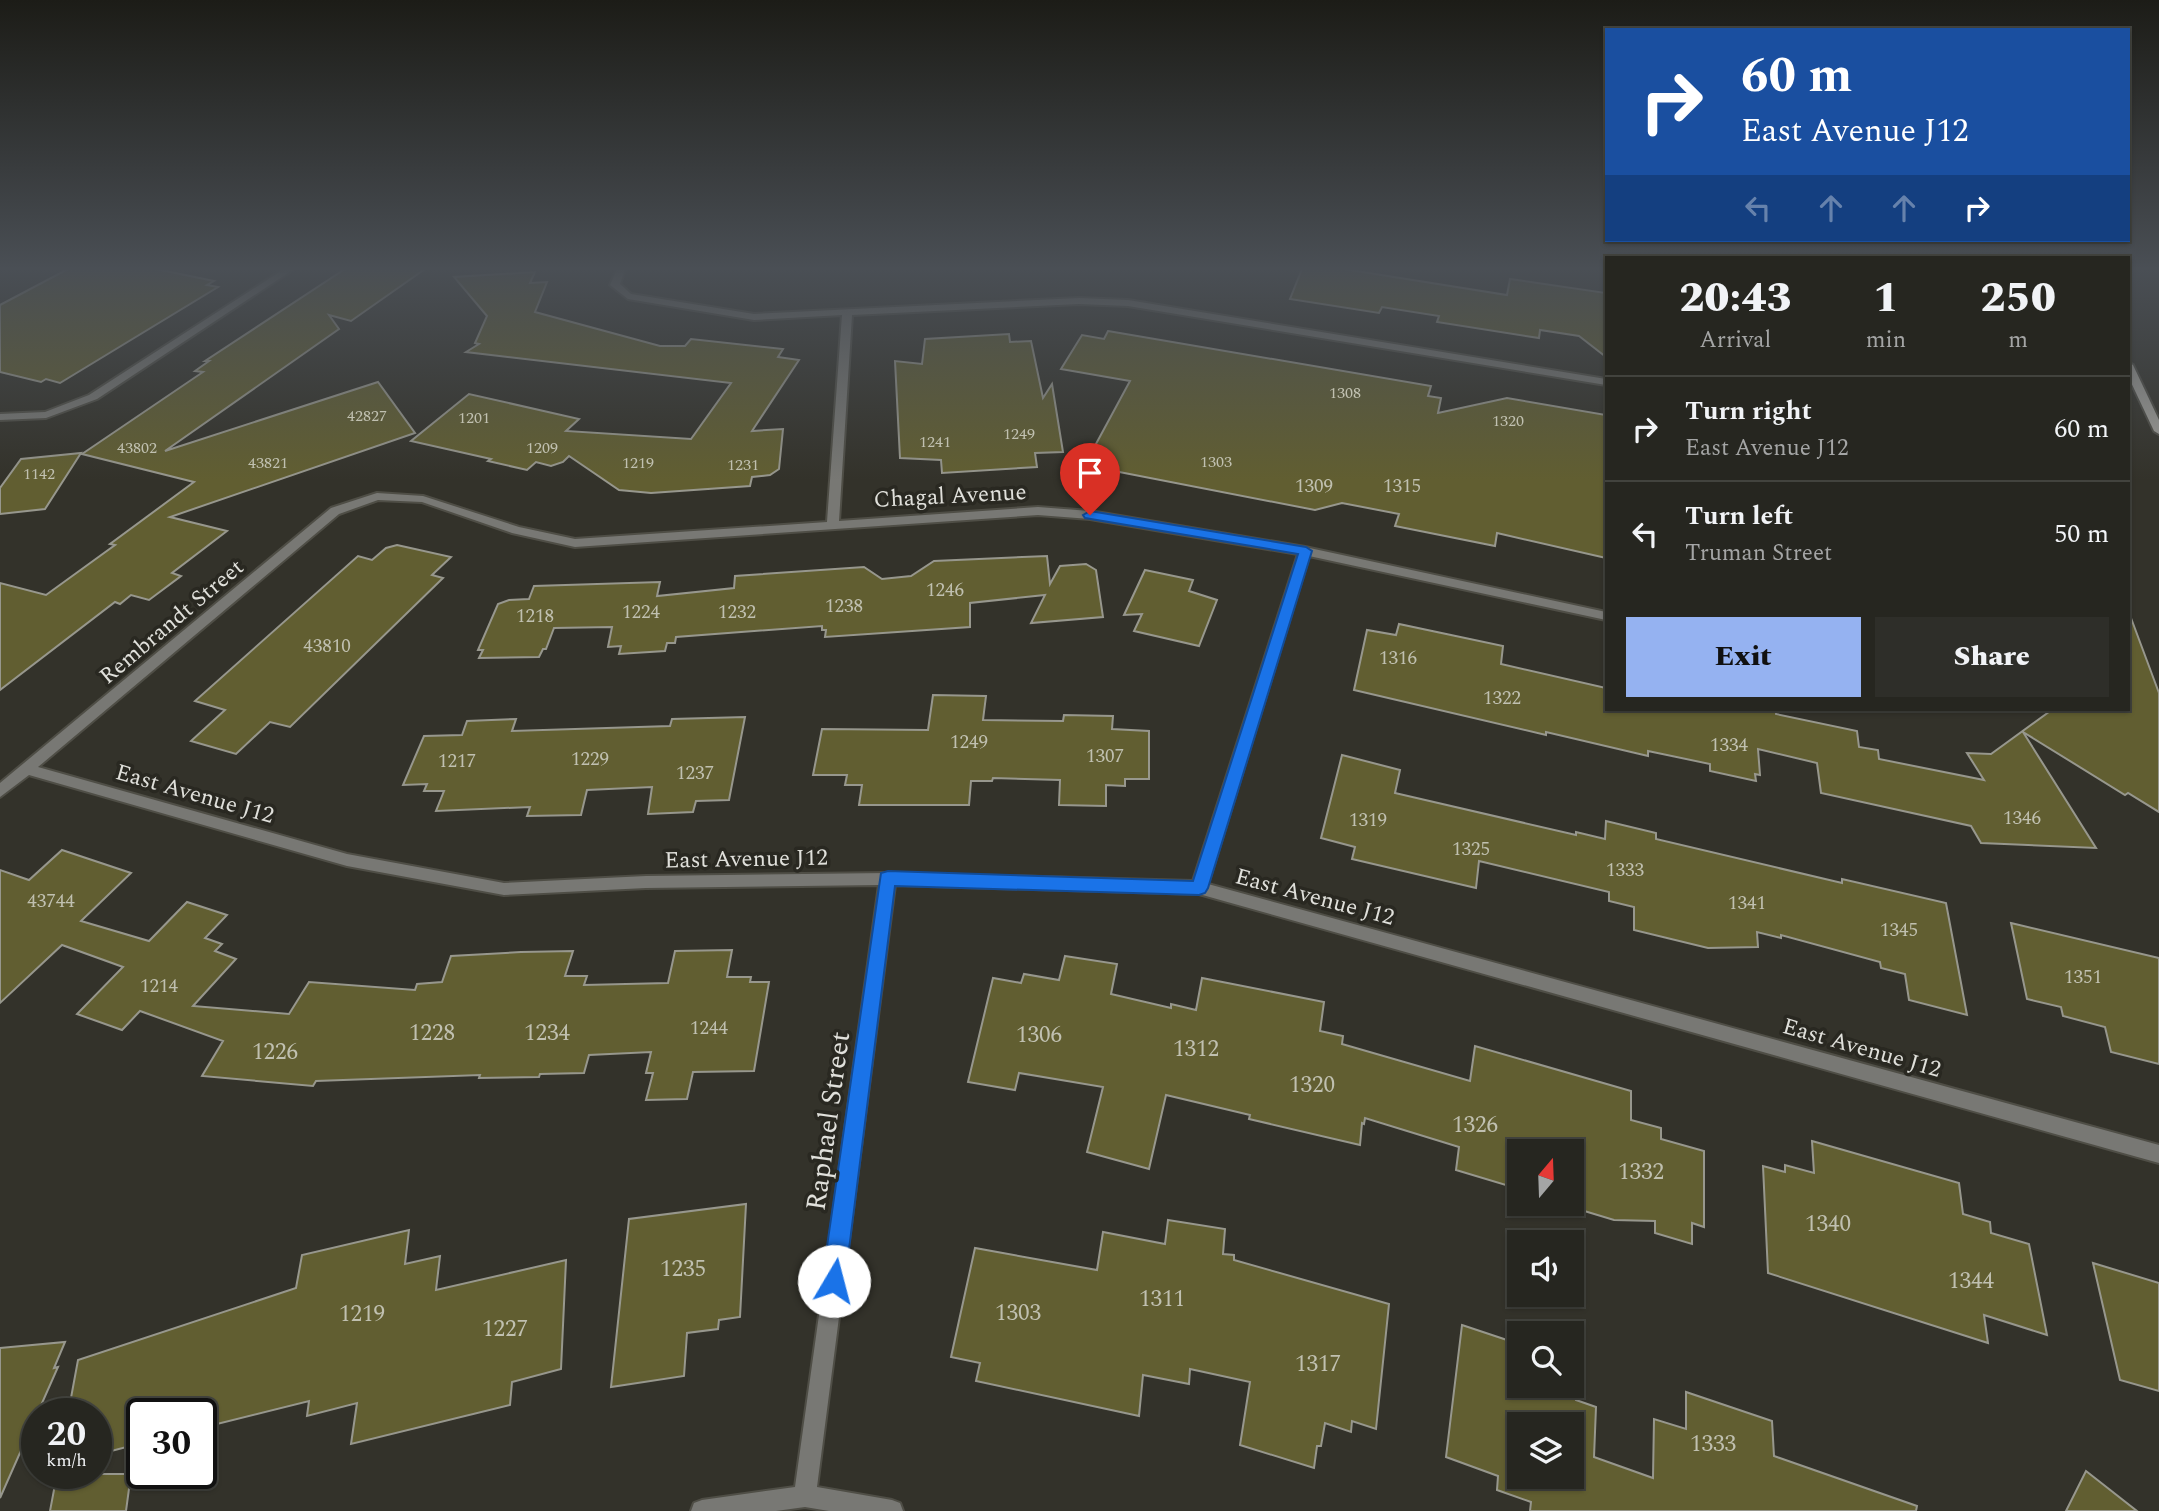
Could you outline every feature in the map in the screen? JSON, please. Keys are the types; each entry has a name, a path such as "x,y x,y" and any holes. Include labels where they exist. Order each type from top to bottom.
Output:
{"street":[{"path":"0,417 46,415 93,397 180,340"},
{"path":"833,523 845,340"},
{"path":"1349,340 1605,382"},
{"path":"2130,368 2153,408 2159,431"},
{"name":"Chagal Avenue","path":"377,496 423,499 516,530 575,542 1038,511 1090,515 1306,551 1605,616"},
{"name":"Rembrandt Street","path":"0,791 335,511 377,496"},
{"path":"1199,888 1306,551"},
{"name":"East Avenue J12","path":"26,769 347,860 504,889 646,882 888,878 1199,888 2159,1154"},
{"name":"Raphael Street","path":"805,1496 888,878"},
{"path":"702,1511 805,1496 891,1511"}],"building":[{"path":"0,340 132,340 60,383 46,379 41,382 0,372"},
{"path":"238,340 324,340 165,451 378,382 415,433 170,517 227,531 172,573 181,576 149,600 131,595 120,604 115,602 0,690 0,583 46,595 115,545 110,544 194,482 82,454 203,372 195,371 209,361 205,361"},
{"path":"477,340 636,340 660,346 685,346 691,340 696,340 783,349 778,357 799,360 752,431 783,429 779,469 770,475 752,477 750,486 651,493 619,490 569,456 563,462 551,466 536,462 527,470 411,441 469,394 579,419 566,431 691,439 731,383 466,352 479,344 475,343"},
{"path":"925,340 1031,341 1043,398 1052,384 1063,452 1035,453 1037,467 942,473 941,460 900,458 895,361 922,364"},
{"path":"1079,340 1158,340 1431,386 1428,396 1441,398 1438,413 1507,398 1605,415 1605,558 1497,533 1495,546 1395,526 1399,514 1342,503 1315,510 1109,470 1114,459 1090,455 1130,381 1061,369"},
{"path":"1584,340 1605,340 1605,356"},
{"path":"81,453 45,509 0,514 0,488 21,459"},
{"path":"397,545 451,557 432,575 443,578 290,727 270,722 236,754 191,741 225,710 195,701 358,556 372,560 386,548"},
{"path":"1047,556 1050,584 1060,566 1086,564 1096,570 1103,617 1031,623 1045,595 970,603 970,627 825,637 826,630 822,630 822,626 676,637 675,643 667,643 665,651 619,654 621,646 608,647 612,627 554,628 546,649 543,649 539,657 479,658 483,650 478,650 498,604 509,600 529,599 534,586 660,582 657,596 734,588 735,576 864,567 882,579 911,576 934,561"},
{"path":"1145,570 1193,580 1189,591 1217,600 1199,646 1134,631 1142,614 1124,615"},
{"path":"2130,618 2159,693 2159,812 2128,793 2125,795 2023,732 2096,848 1981,843 1971,826 1821,793 1817,763 1758,749 1760,775 1755,774 1756,781 1710,771 1710,764 1648,751 1648,756 1546,732 1546,735 1354,690 1367,630 1396,635 1399,624 1503,646 1501,664 1605,688 1605,711 1776,711 1776,714 1857,731 1859,747 1878,750 1879,759 1984,780 1967,753 1991,754 2050,711 2130,711"},
{"path":"933,695 986,696 983,720 1063,721 1064,715 1113,716 1112,729 1149,731 1149,779 1125,779 1125,786 1106,785 1106,806 1059,805 1060,780 993,778 992,781 971,781 969,805 859,805 862,785 845,785 847,775 813,775 822,729 928,730"},
{"path":"745,717 729,800 696,801 693,812 648,814 652,787 587,790 581,815 527,816 530,807 436,811 444,791 424,791 427,784 403,785 424,736 462,735 467,721 516,719 512,731 670,726 672,719"},
{"path":"1342,755 1400,770 1395,793 1576,835 1576,832 1605,839 1606,821 1656,833 1656,839 1842,883 1842,879 1946,903 1967,1015 1909,1000 1905,974 1881,968 1880,962 1781,935 1781,938 1757,932 1758,947 1708,948 1634,930 1634,907 1609,901 1609,892 1479,861 1476,888 1352,859 1355,847 1321,838"},
{"path":"62,850 131,873 81,921 149,941 187,902 227,915 205,938 222,944 215,951 236,959 193,1006 289,1014 309,982 415,990 417,984 442,982 451,956 521,952 573,951 565,976 587,976 584,985 668,983 675,951 732,950 727,977 751,977 750,982 769,982 754,1071 693,1072 687,1099 646,1100 653,1073 646,1073 651,1052 589,1055 584,1073 540,1074 539,1077 479,1078 480,1075 316,1081 313,1086 202,1076 223,1041 140,1011 122,1030 77,1014 123,967 62,945 0,1003 0,870 29,880"},
{"path":"2011,923 2159,958 2159,1064 2111,1052 2105,1027 2063,1016 2061,1007 2027,999"},
{"path":"1065,956 1117,964 1111,994 1171,1008 1171,1004 1196,1010 1202,978 1324,1002 1320,1031 1343,1036 1342,1044 1470,1081 1475,1046 1631,1091 1631,1120 1661,1128 1661,1139 1704,1151 1704,1227 1692,1223 1692,1244 1655,1233 1655,1221 1614,1220 1584,1211 1584,1139 1507,1139 1507,1185 1456,1170 1459,1147 1365,1118 1360,1145 1249,1119 1250,1115 1166,1095 1149,1169 1087,1152 1103,1087 1019,1073 1015,1090 968,1082 993,978 1021,983 1024,974 1059,980"},
{"path":"1812,1141 1959,1183 1963,1214 1990,1222 1991,1233 2029,1244 2047,1335 1984,1315 1988,1343 1768,1273 1763,1166 1785,1172 1785,1165 1814,1173"},
{"path":"746,1204 740,1317 719,1320 718,1329 687,1333 684,1376 611,1387 629,1219"},
{"path":"1168,1220 1225,1229 1223,1254 1234,1255 1234,1260 1389,1304 1376,1429 1352,1421 1351,1432 1325,1423 1321,1446 1317,1446 1314,1468 1240,1445 1250,1382 1190,1369 1189,1384 1143,1375 1139,1416 976,1381 980,1363 951,1357 975,1248 1097,1270 1103,1232 1165,1244"},
{"path":"409,1230 405,1264 440,1256 436,1290 566,1260 561,1369 512,1382 510,1405 351,1444 357,1403 307,1416 309,1401 217,1424 217,1398 126,1398 126,1447 112,1451 112,1398 71,1398 78,1360 296,1288 302,1255"},
{"path":"2093,1263 2159,1283 2159,1391 2120,1380"},
{"path":"1462,1325 1507,1340 1507,1398 1576,1398 1596,1407 1594,1457 1653,1478 1654,1419 1686,1429 1686,1392 1772,1421 1774,1456 1917,1506 1916,1511 1530,1511 1531,1502 1497,1490 1498,1476 1446,1457"},
{"path":"65,1342 54,1368 58,1367 44,1398 21,1398 21,1451 0,1498 0,1348"},
{"path":"2086,1471 2137,1511 2066,1511"},
{"path":"112,1474 126,1474 126,1489 129,1489 126,1511 50,1511 54,1489 112,1489"}],"route":[{"path":"834,1281 888,878 1199,888 1306,551 1090,515"}]}
